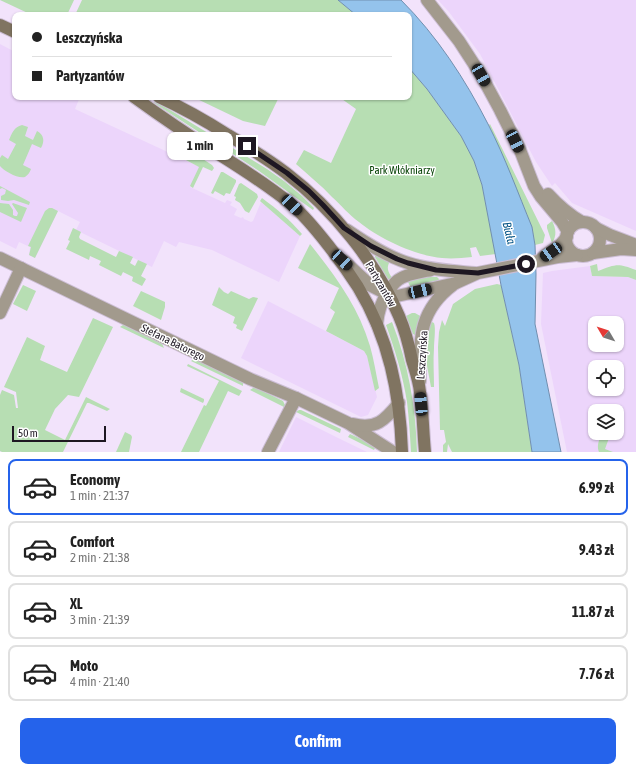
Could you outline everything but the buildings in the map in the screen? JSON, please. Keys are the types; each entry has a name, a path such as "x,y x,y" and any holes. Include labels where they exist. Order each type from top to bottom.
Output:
{"main road":[{"path":"0,25 12,31"},
{"name":"Partyzantów","path":"138,100 249,174 292,205 304,216 331,250 358,287 377,324 389,358 399,403 402,452"},
{"name":"Partyzantów","path":"165,100 226,133 281,169 309,191 344,228 376,273 388,293 402,325 409,346 420,391 425,452"}],"street":[{"path":"426,0 459,41 481,75 520,150 534,186 541,197 562,222 567,235 567,243 569,248 573,252 583,256 621,249 636,250"},
{"path":"530,175 560,207 582,222"},
{"path":"567,235 576,224 582,222 592,224 599,233 600,238 600,244 593,253"},
{"name":"Leszczyńska","path":"344,228 371,246 397,259 436,270"},
{"path":"596,228 636,245"},
{"name":"Leszczyńska","path":"537,261 560,245 567,235"},
{"path":"331,250 371,286 388,293"},
{"name":"Leszczyńska","path":"388,293 397,296 456,283 484,272 577,254"},
{"name":"Stefana Batorego","path":"0,258 243,376 296,398 348,423 393,452"},
{"path":"0,313 21,268"},
{"name":"Leszczyńska","path":"377,324 378,315 383,300 399,279 414,273 436,270 484,272"},
{"name":"Leszczyńska","path":"420,391 420,343 428,313 435,301 444,291 456,283"},
{"path":"268,452 296,398"},
{"name":"Stefana Batorego","path":"348,423 364,426 375,425 388,416 399,403"}],"shaded area":[{"path":"438,0 636,0 636,231 572,203 555,183 552,186 536,162 480,54 449,12"},
{"path":"0,44 12,50 12,100 79,100 75,109 200,167 190,187 225,203 227,200 232,202 230,205 237,209 234,215 241,218 243,217 251,222 253,221 261,202 300,236 279,282 212,250 179,242 176,247 164,241 152,267 76,230 80,222 58,211 35,258 29,255 30,247 19,242 16,249 0,241"},
{"path":"590,266 592,276 628,277 636,280 636,452 567,452 541,324 543,273"},
{"path":"268,301 364,351 367,356 377,397 368,415 361,417 241,358"},
{"path":"296,417 336,437 367,452 279,452"}],"green space":[{"path":"0,0 74,0 68,12 26,12"},
{"path":"82,0 338,0 352,12 76,12"},
{"name":"Park Włókniarzy","path":"412,72 427,89 461,136 474,161 482,185 496,254 480,256 476,247 470,248 472,257 442,258 432,257 409,250 376,234 355,219 296,164 304,150 331,163 356,109 343,100 412,100"},
{"path":"199,100 278,100 265,126 243,121"},
{"path":"155,101 267,169 302,196 314,208 313,210 259,171 154,103"},
{"path":"490,124 545,235 543,243 535,245 532,227 489,125"},
{"path":"22,125 28,127 25,136 33,140 37,131 42,136 43,143 41,148 32,144 23,165 31,169 25,177 19,177 11,174 0,166 0,158 2,155 8,159 16,144 9,140 15,129"},
{"path":"192,152 212,165 214,168 212,171 203,167 193,188 190,186 199,167 184,159"},
{"path":"221,172 236,180 230,194 226,193 224,196 215,191 213,194 211,193"},
{"path":"241,183 257,194 258,197 249,213 245,211 240,203 235,200 236,197 234,196 239,184"},
{"path":"0,186 30,202 29,205 14,200 1,200 1,196 5,194 6,190 2,188 0,189"},
{"path":"262,198 293,224 302,234 300,236 260,201"},
{"path":"0,203 9,204 13,210 13,215 15,216 17,216 18,213 12,204 13,203 27,208 21,222 0,212"},
{"path":"49,208 58,211 35,258 29,255 31,247 28,246 45,211"},
{"path":"552,221 555,238 552,243 547,225"},
{"path":"73,228 81,232 79,237 80,239 116,257 119,251 133,257 130,263 135,266 138,260 147,264 141,276 146,279 142,286 132,281 133,277 123,272 121,276 99,265 101,261 90,256 89,260 66,249 70,241 68,240"},
{"path":"310,244 329,268 345,292 365,331 374,362 379,388 375,391 367,356 364,351 326,331 335,312 330,308 339,288 298,268"},
{"path":"377,254 390,261 388,270 392,278 388,279 375,257"},
{"path":"597,264 598,271 617,265 636,270 636,280 628,277 592,276 590,266"},
{"path":"418,277 437,277 439,279 438,281 411,288 407,280"},
{"path":"497,284 501,285 519,365 532,452 452,452 448,444 447,452 443,452 443,445 446,442 444,430 440,430 438,347 439,332 442,320 445,326 453,304 475,289"},
{"path":"23,285 36,291 27,311 13,304"},
{"path":"219,287 228,294 231,291 249,299 253,297 258,298 242,331 236,328 237,325 233,323 235,317 212,305"},
{"path":"141,291 165,302 161,320 133,306"},
{"path":"412,313 422,317 415,335 413,334 406,316"},
{"path":"93,318 113,327 79,397 68,395 55,409 45,430 65,440 86,397 110,409 107,411 87,403 63,452 0,451 0,395 2,390 14,395 16,408 18,408 16,392 4,387 27,337 45,346 40,360 67,372"},
{"path":"430,321 434,323 435,328 434,387 431,387 424,350"},
{"path":"392,322 407,369 415,418 417,452 411,452 407,402 393,344 386,325"},
{"path":"126,324 161,341 164,348 120,327"},
{"path":"197,359 241,380 243,386 191,361"},
{"path":"188,364 242,391 239,396 228,391 199,452 181,452 204,405 206,406 219,381 187,366"},
{"path":"181,388 204,399 203,403 180,392"},
{"path":"257,388 283,401 285,405 284,407 250,390"},
{"path":"299,410 341,429 340,433 296,412"},
{"path":"125,432 132,437 129,452 116,452"},
{"path":"350,434 376,446 374,450 348,437"},
{"path":"599,440 608,440 605,449 613,452 599,452 598,445"}],"water":[{"name":"Biała","path":"338,0 401,0 427,28 460,74 479,107 506,162 532,227 535,245 536,274 535,324 561,452 532,452 519,365 501,285 482,185 474,161 461,136 427,89 412,72 412,12 352,12"}],"route":[{"path":"247,146 287,173 309,191 344,228 371,246 397,259 436,270 478,273 526,264"}]}
